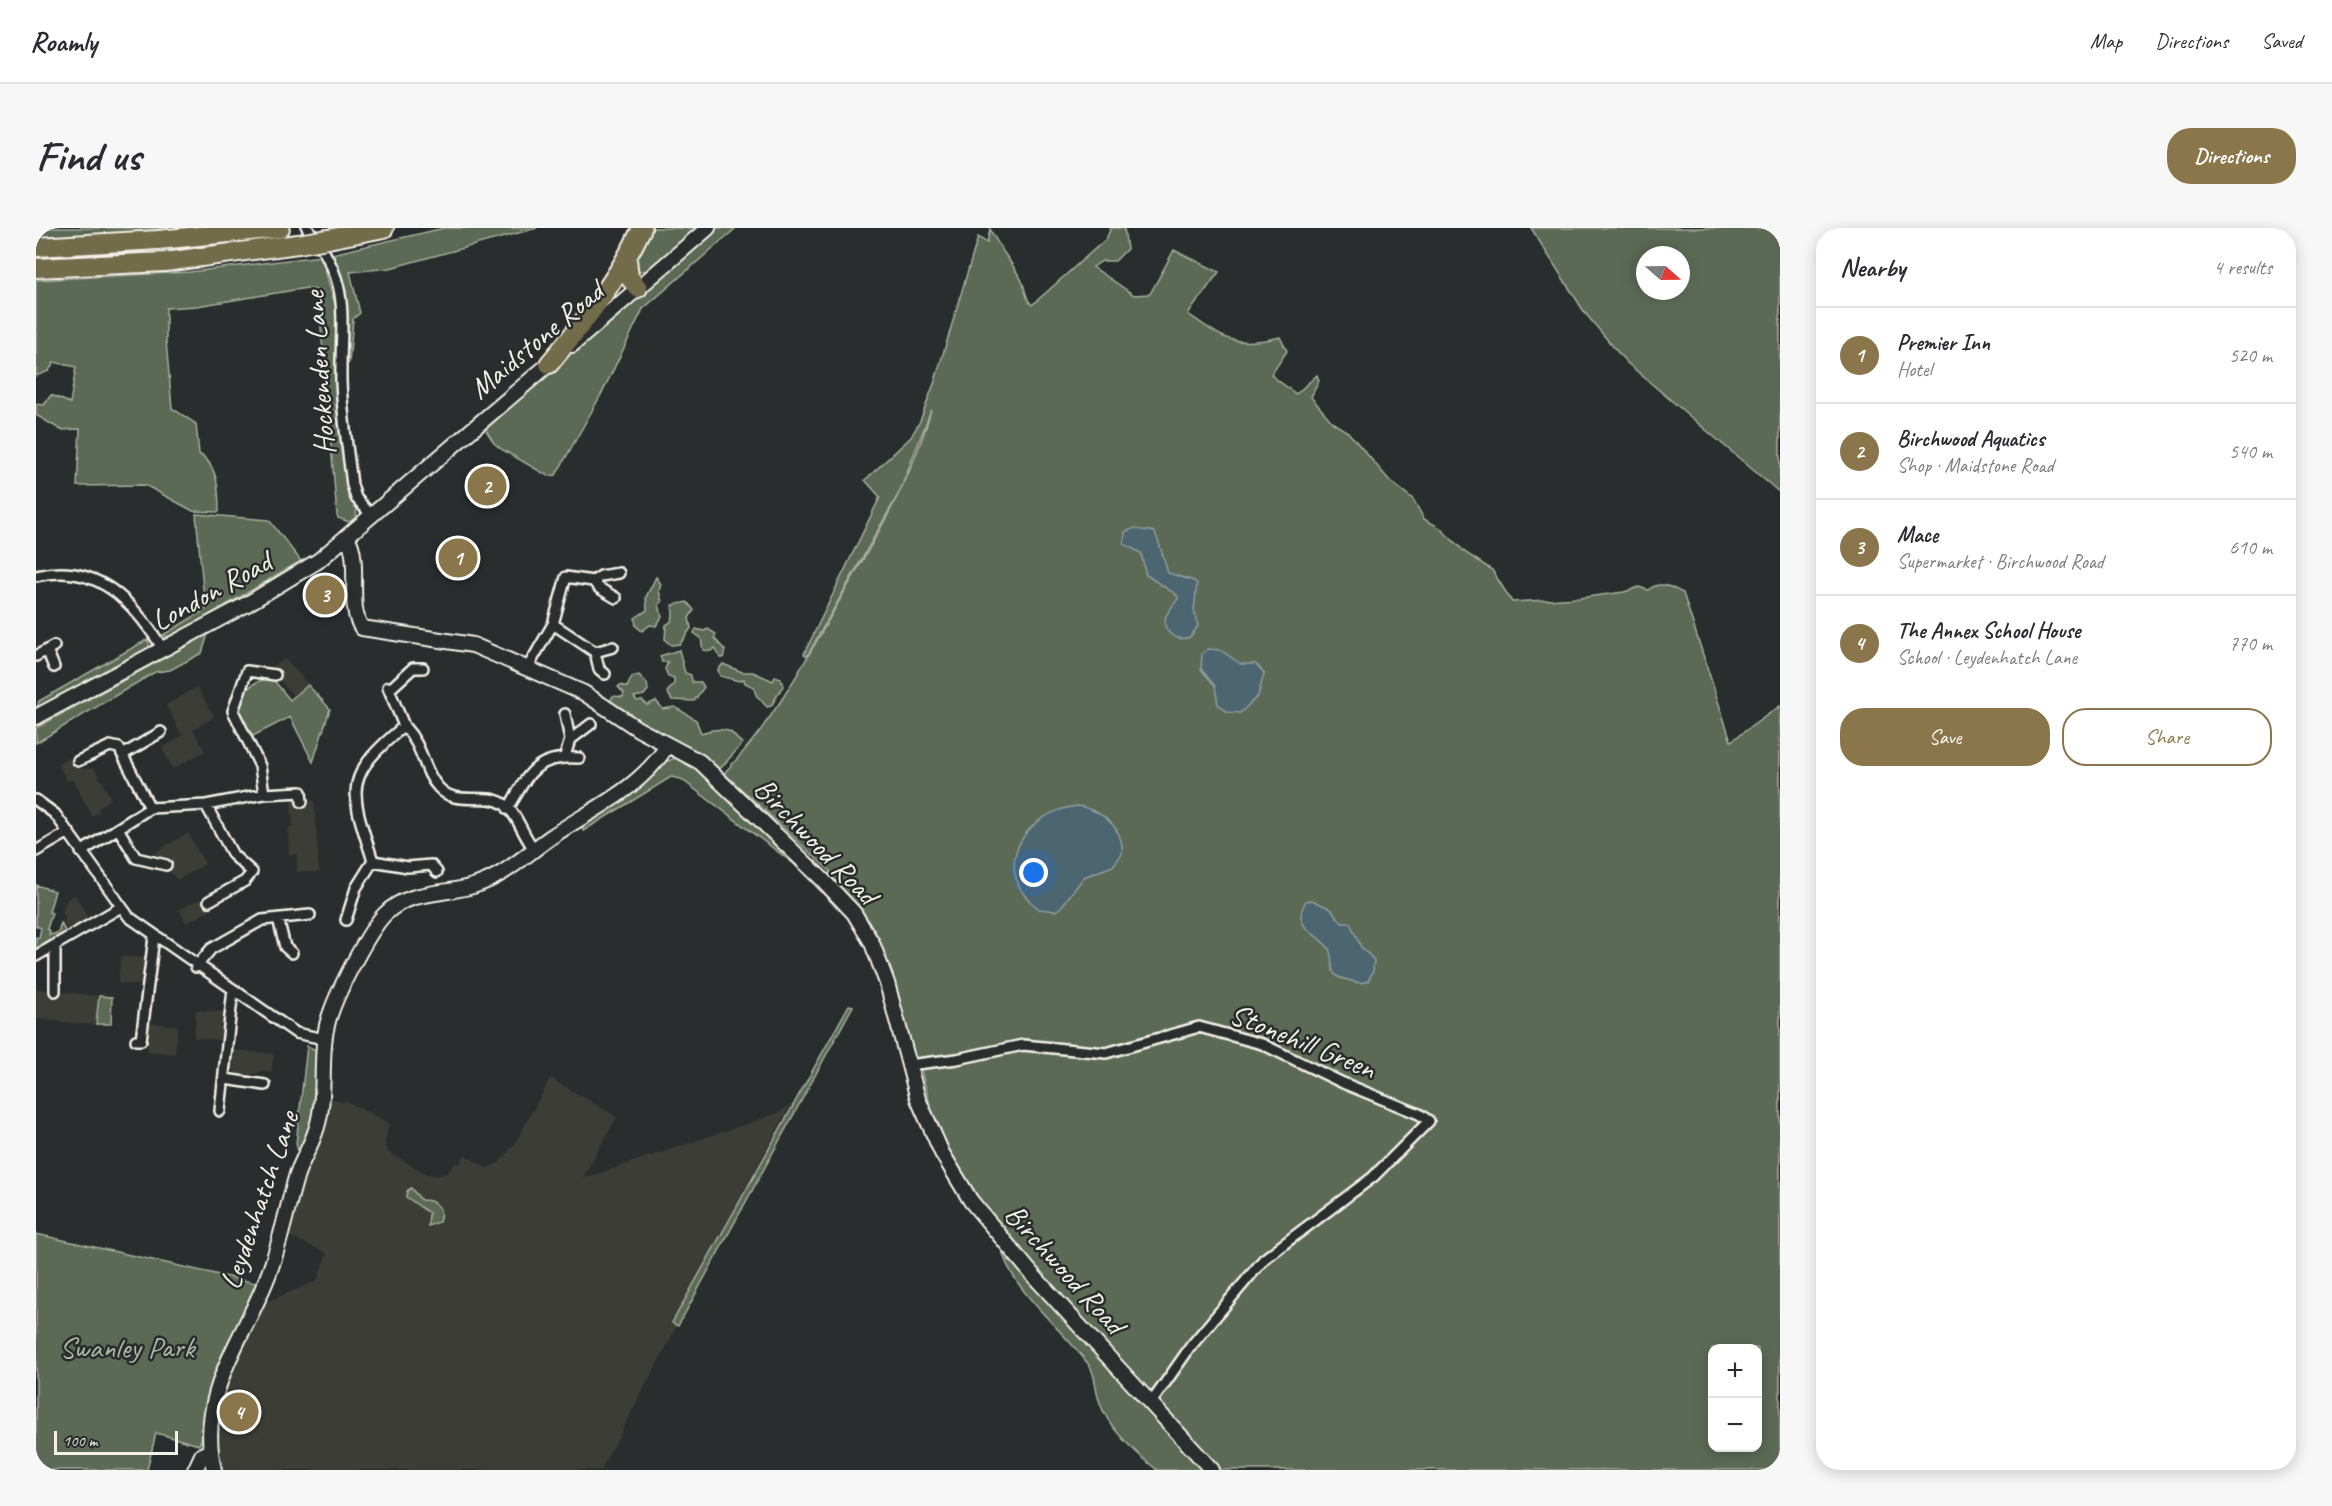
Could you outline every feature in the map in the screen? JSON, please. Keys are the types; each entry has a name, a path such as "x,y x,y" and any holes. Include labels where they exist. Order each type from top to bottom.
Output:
{"highway":[{"path":"36,247 158,240 280,228"},
{"path":"36,268 165,262 303,236 328,239 384,228"},
{"path":"549,364 588,318 627,259 642,228"},
{"path":"627,259 629,277 638,288"}],"street":[{"name":"Maidstone Road","path":"399,493 708,228"},
{"name":"Hockenden Lane","path":"303,236 332,265 340,288 344,314 341,380 352,485 356,498 372,516"},
{"name":"London Road","path":"36,717 252,602 333,551 399,493"},
{"name":"Birchwood Road","path":"347,537 350,543 356,616 362,628 462,642 528,667 584,693 667,746 700,762 821,878 854,914 872,943 908,1065 931,1131 971,1201 1032,1274 1212,1470"},
{"path":"333,551 343,562 352,566"},
{"path":"528,667 553,624 566,577 593,581 601,576 619,573"},
{"path":"36,576 61,574 75,576 90,579 117,592 138,611 163,649"},
{"path":"593,581 599,588 616,598"},
{"path":"553,624 595,652 599,669 605,674"},
{"path":"595,652 613,647"},
{"path":"36,656 50,648 54,667"},
{"path":"423,668 413,668 389,688 404,726 420,745 438,787 456,798 495,801 508,809 514,815 524,837 535,850"},
{"path":"264,794 260,766 235,718 233,706 247,671 275,675"},
{"path":"565,714 570,740 566,756"},
{"path":"570,740 591,724"},
{"path":"346,920 356,888 373,861 358,813 357,784 360,774 374,751 404,726"},
{"path":"124,754 161,732"},
{"path":"78,761 110,746 119,748 150,808"},
{"name":"Leydenhatch Lane","path":"214,1470 210,1450 210,1418 227,1362 269,1273 298,1174 318,1124 324,1039 332,1008 384,915 409,898 481,883 507,870 550,837 608,803 627,789 660,757 667,746"},
{"path":"508,809 534,767 566,756 579,758"},
{"path":"81,852 119,830 150,808 206,805 264,794 302,797 313,791"},
{"path":"36,800 49,807 69,832 129,917 154,938 296,1034 324,1039"},
{"path":"206,805 233,855 252,872 245,881 209,902"},
{"path":"119,830 136,858 166,865"},
{"path":"36,852 69,832"},
{"path":"373,861 408,867 434,868 435,856"},
{"path":"36,956 121,907"},
{"path":"196,967 210,949 262,920 310,915"},
{"path":"278,918 285,947 292,953"},
{"path":"136,1040 141,1040 154,938"},
{"path":"55,947 55,991"},
{"path":"220,1111 233,990"},
{"name":"Stonehill Green","path":"908,1065 957,1059 1023,1046 1106,1053 1199,1027 1262,1044 1333,1079 1408,1109 1429,1121 1373,1177 1264,1259 1191,1346 1151,1403"},
{"path":"225,1079 265,1085"},
{"path":"195,1470 202,1455 210,1450"}],"shaded area":[{"path":"285,659 308,684 294,697 269,668"},
{"path":"197,687 214,717 193,730 205,751 173,769 162,748 182,736 166,705"},
{"path":"72,757 81,769 94,768 111,798 98,809 100,812 92,816 73,779 67,781 58,764"},
{"path":"314,801 319,872 297,872 297,854 289,855 288,829 293,825 291,802"},
{"path":"188,833 205,864 177,880 155,852"},
{"path":"75,895 90,922 69,933 64,923 66,915 62,914 67,899"},
{"path":"197,900 206,902 213,909 186,923 179,910"},
{"path":"121,956 146,958 142,985 118,983"},
{"path":"36,989 98,996 96,1025 36,1019"},
{"path":"196,1010 224,1012 221,1040 194,1038"},
{"path":"150,1023 178,1026 175,1054 147,1051"},
{"path":"233,1050 274,1054 271,1072 263,1070 252,1075 236,1073 231,1066"},
{"path":"550,1078 617,1117 582,1179 779,1113 791,1104 672,1323 677,1326 601,1470 218,1470 214,1444 222,1394 259,1305 317,1281 327,1253 284,1234 304,1163 326,1122 330,1097 343,1103 344,1100 389,1123 385,1143 388,1152 427,1174 437,1176 447,1173 456,1162 460,1164 465,1155 487,1168 499,1163 515,1144"}],"green space":[{"path":"36,228 185,228 100,236 36,237"},
{"path":"444,228 537,228 390,268 350,272 360,313 353,319 349,363 346,363 347,321 344,294 338,267 332,254"},
{"path":"647,228 698,228 648,271 636,271 635,254"},
{"path":"716,228 736,228 643,309 603,391 556,475 548,476 494,443 484,427"},
{"path":"1111,228 1124,228 1127,249 1115,261 1102,261 1093,267 1134,295 1150,294 1174,250 1219,272 1188,314 1221,336 1231,339 1251,342 1280,337 1287,351 1271,375 1296,394 1317,375 1319,381 1311,397 1333,423 1348,432 1390,481 1413,499 1424,519 1439,527 1466,553 1492,570 1512,602 1579,598 1624,592 1639,587 1648,590 1657,585 1670,587 1683,593 1731,741 1780,706 1780,1470 1218,1470 993,1230 931,1131 929,1101 920,1067 931,1062 914,1057 892,985 826,875 831,872 724,773 760,731 791,686 899,492 807,656 804,654 880,497 865,480 911,437 920,421 935,381 978,237 987,243 990,229 1021,279 1032,305 1106,239","holes":["931,410 915,458 900,490"]},
{"path":"1531,228 1780,228 1780,493 1626,362 1585,313"},
{"path":"321,256 338,314 336,376 348,496 357,508 356,517 349,522 338,518 337,515 320,317 316,290 307,288 197,306 166,308 166,341 172,408 196,424 199,454 214,471 219,496 219,512 193,511 145,485 77,486 80,429 61,430 36,415 36,404 44,405 51,395 70,403 76,367 54,362 49,371 36,376 36,280 189,272"},
{"path":"196,514 269,520 301,561 170,638 163,635 205,610"},
{"path":"656,577 661,584 659,591 662,602 659,604 662,617 656,626 650,625 642,631 636,626 635,618 647,610 646,597"},
{"path":"687,602 694,610 689,618 691,628 680,644 671,645 665,640 666,625 672,619 673,605"},
{"path":"696,629 704,631 708,629 716,634 714,638 725,650 723,658 720,658 715,648 711,651 703,650 701,638 694,633"},
{"path":"208,634 202,653 170,670 155,672 36,743 36,728"},
{"path":"148,639 150,650 36,711 39,701"},
{"path":"679,650 685,673 691,675 692,682 701,682 704,687 694,701 672,700 667,692 674,684 674,678 668,676 665,669 668,662 662,662 660,656"},
{"path":"723,664 742,672 753,672 773,681 775,677 781,679 783,686 771,706 767,707 756,695 754,687 745,683 744,679 739,681 720,676 718,670"},
{"path":"639,675 647,683 648,690 644,695 634,697 637,701 642,700 647,705 656,701 663,709 675,707 696,720 701,733 725,730 743,743 720,769 692,750 667,741 610,701 613,696 623,697 624,693 618,687 620,685 627,687 632,677"},
{"path":"272,678 290,700 308,685 330,709 313,762 290,717 251,737 240,715 240,701 247,689 259,681"},
{"path":"675,758 692,765 760,831 801,866 843,910 837,908 794,864 681,779 671,777 583,831 582,826 614,806 663,763"},
{"path":"36,885 55,891 49,912 52,913 47,929 50,931 49,935 58,933 61,923 66,933 36,948 36,937 39,938 41,928 36,926"},
{"path":"99,996 112,997 111,1024 96,1024"},
{"path":"849,1005 853,1006 678,1326 672,1323"},
{"path":"307,1046 316,1050 320,1058 315,1120 301,1160 296,1144"},
{"path":"411,1188 421,1200 437,1205 441,1212 439,1222 428,1226 429,1213 406,1197 407,1191"},
{"name":"Swanley Park","path":"36,1234 260,1284 199,1445 156,1433 147,1470 36,1470"},
{"path":"1006,1251 1203,1470 1157,1470 1123,1439 1103,1410 1091,1369 1079,1352 1018,1283 1003,1254"}],"water":[{"path":"1135,528 1156,534 1168,573 1197,584 1194,610 1198,626 1190,637 1175,637 1168,631 1166,616 1178,599 1177,595 1146,575 1141,553 1124,544 1125,532"},
{"path":"1208,649 1220,650 1241,664 1256,664 1264,673 1258,696 1240,713 1227,712 1218,704 1215,686 1201,669 1202,654"},
{"path":"1078,806 1103,816 1110,822 1120,836 1122,854 1113,866 1084,877 1061,907 1055,911 1039,909 1024,894 1016,878 1014,861 1019,845 1028,831 1042,819 1058,810"},
{"path":"1312,900 1331,909 1342,923 1350,923 1361,947 1374,960 1373,971 1368,981 1360,983 1336,976 1332,969 1329,949 1307,929 1301,918 1306,901"}],"place":[{"name":"Birchwood Aquatics","path":"487,486"},
{"name":"Premier Inn","path":"458,558"},
{"name":"Mace","path":"325,595"},
{"name":"The Annex School House","path":"239,1412"}]}
